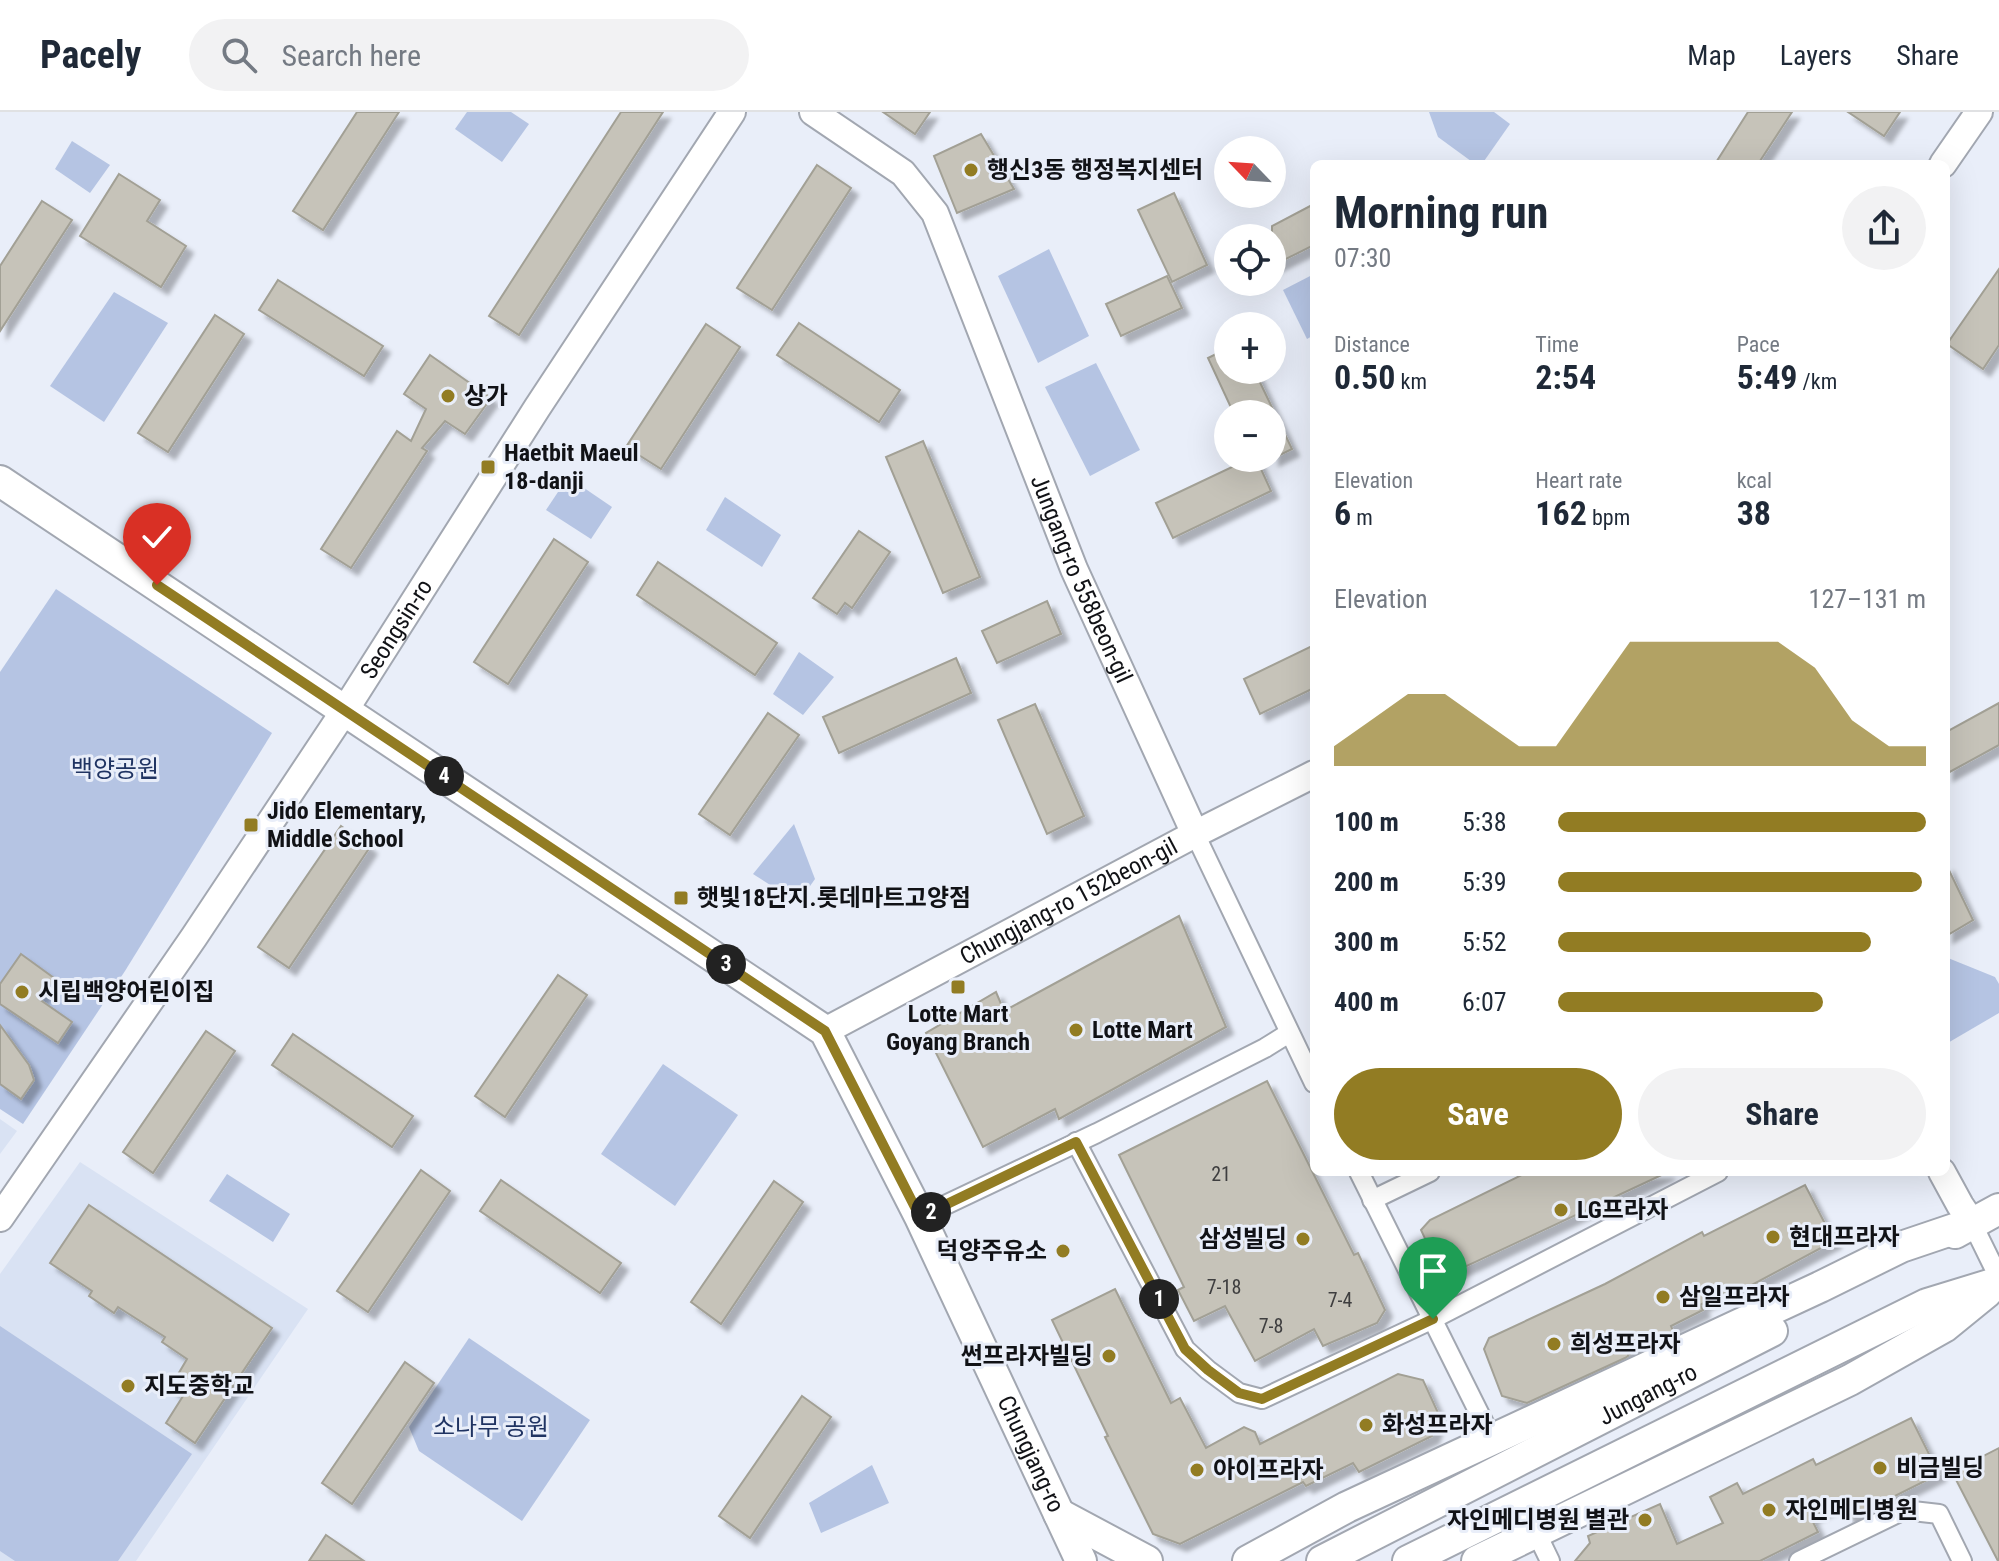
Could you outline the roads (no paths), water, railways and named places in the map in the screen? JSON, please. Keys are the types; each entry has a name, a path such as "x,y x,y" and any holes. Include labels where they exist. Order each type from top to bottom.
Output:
{"main road":[{"name":"Chungjang-ro","path":"0,481 825,1031 920,1217 1081,1561"},
{"name":"Jungang-ro","path":"1322,1561 1893,1269 1999,1209"},
{"path":"1252,1560 1347,1507 1901,1247 1972,1223"},
{"name":"Jungang-ro","path":"1408,1561 1927,1304 1999,1281"},
{"path":"1477,1561 1850,1380 1944,1327 1999,1281"},
{"path":"1059,1514 1061,1561"},
{"path":"1059,1514 1147,1561"}],"street":[{"name":"Seongsin-ro","path":"0,1218 194,937 345,710 537,408 732,112"},
{"name":"Jungang-ro 558beon-gil","path":"813,112 903,173 935,213 1074,569 1310,1075"},
{"path":"1946,160 1979,112"},
{"name":"Chungjang-ro 152beon-gil","path":"825,1031 1310,776"},
{"path":"920,1217 1265,1048 1289,1033"},
{"path":"1076,1142 1185,1349 1239,1393 1262,1399 1433,1319 1710,1176"},
{"path":"1361,1176 1492,1439"},
{"path":"1372,1200 1422,1176"},
{"path":"1944,1176 1972,1223 1999,1281"},
{"path":"1799,1561 1904,1510 1939,1514 1962,1561"},
{"path":"1536,1532 1550,1561"}],"place":[{"name":"행신3동 행정복지센터","path":"971,170"},
{"name":"상가","path":"448,396"},
{"name":"Haetbit Maeul 18-danji","path":"488,467"},
{"name":"Jido Elementary, Middle School","path":"251,825"},
{"name":"햇빛18단지.롯데마트고양점","path":"681,898"},
{"name":"Lotte Mart Goyang Branch","path":"958,987"},
{"name":"시립백양어린이집","path":"22,992"},
{"name":"Lotte Mart","path":"1076,1030"},
{"name":"LG프라자","path":"1561,1210"},
{"name":"현대프라자","path":"1773,1237"},
{"name":"삼성빌딩","path":"1303,1239"},
{"name":"덕양주유소","path":"1063,1251"},
{"name":"삼일프라자","path":"1663,1297"},
{"name":"희성프라자","path":"1554,1344"},
{"name":"썬프라자빌딩","path":"1109,1356"},
{"name":"지도중학교","path":"128,1386"},
{"name":"화성프라자","path":"1366,1425"},
{"name":"비금빌딩","path":"1880,1468"},
{"name":"아이프라자","path":"1197,1470"},
{"name":"자인메디병원","path":"1769,1510"},
{"name":"자인메디병원 별관","path":"1645,1520"}],"park label":[{"name":"백양공원","path":"115,769"},
{"name":"소나무 공원","path":"491,1427"}]}
